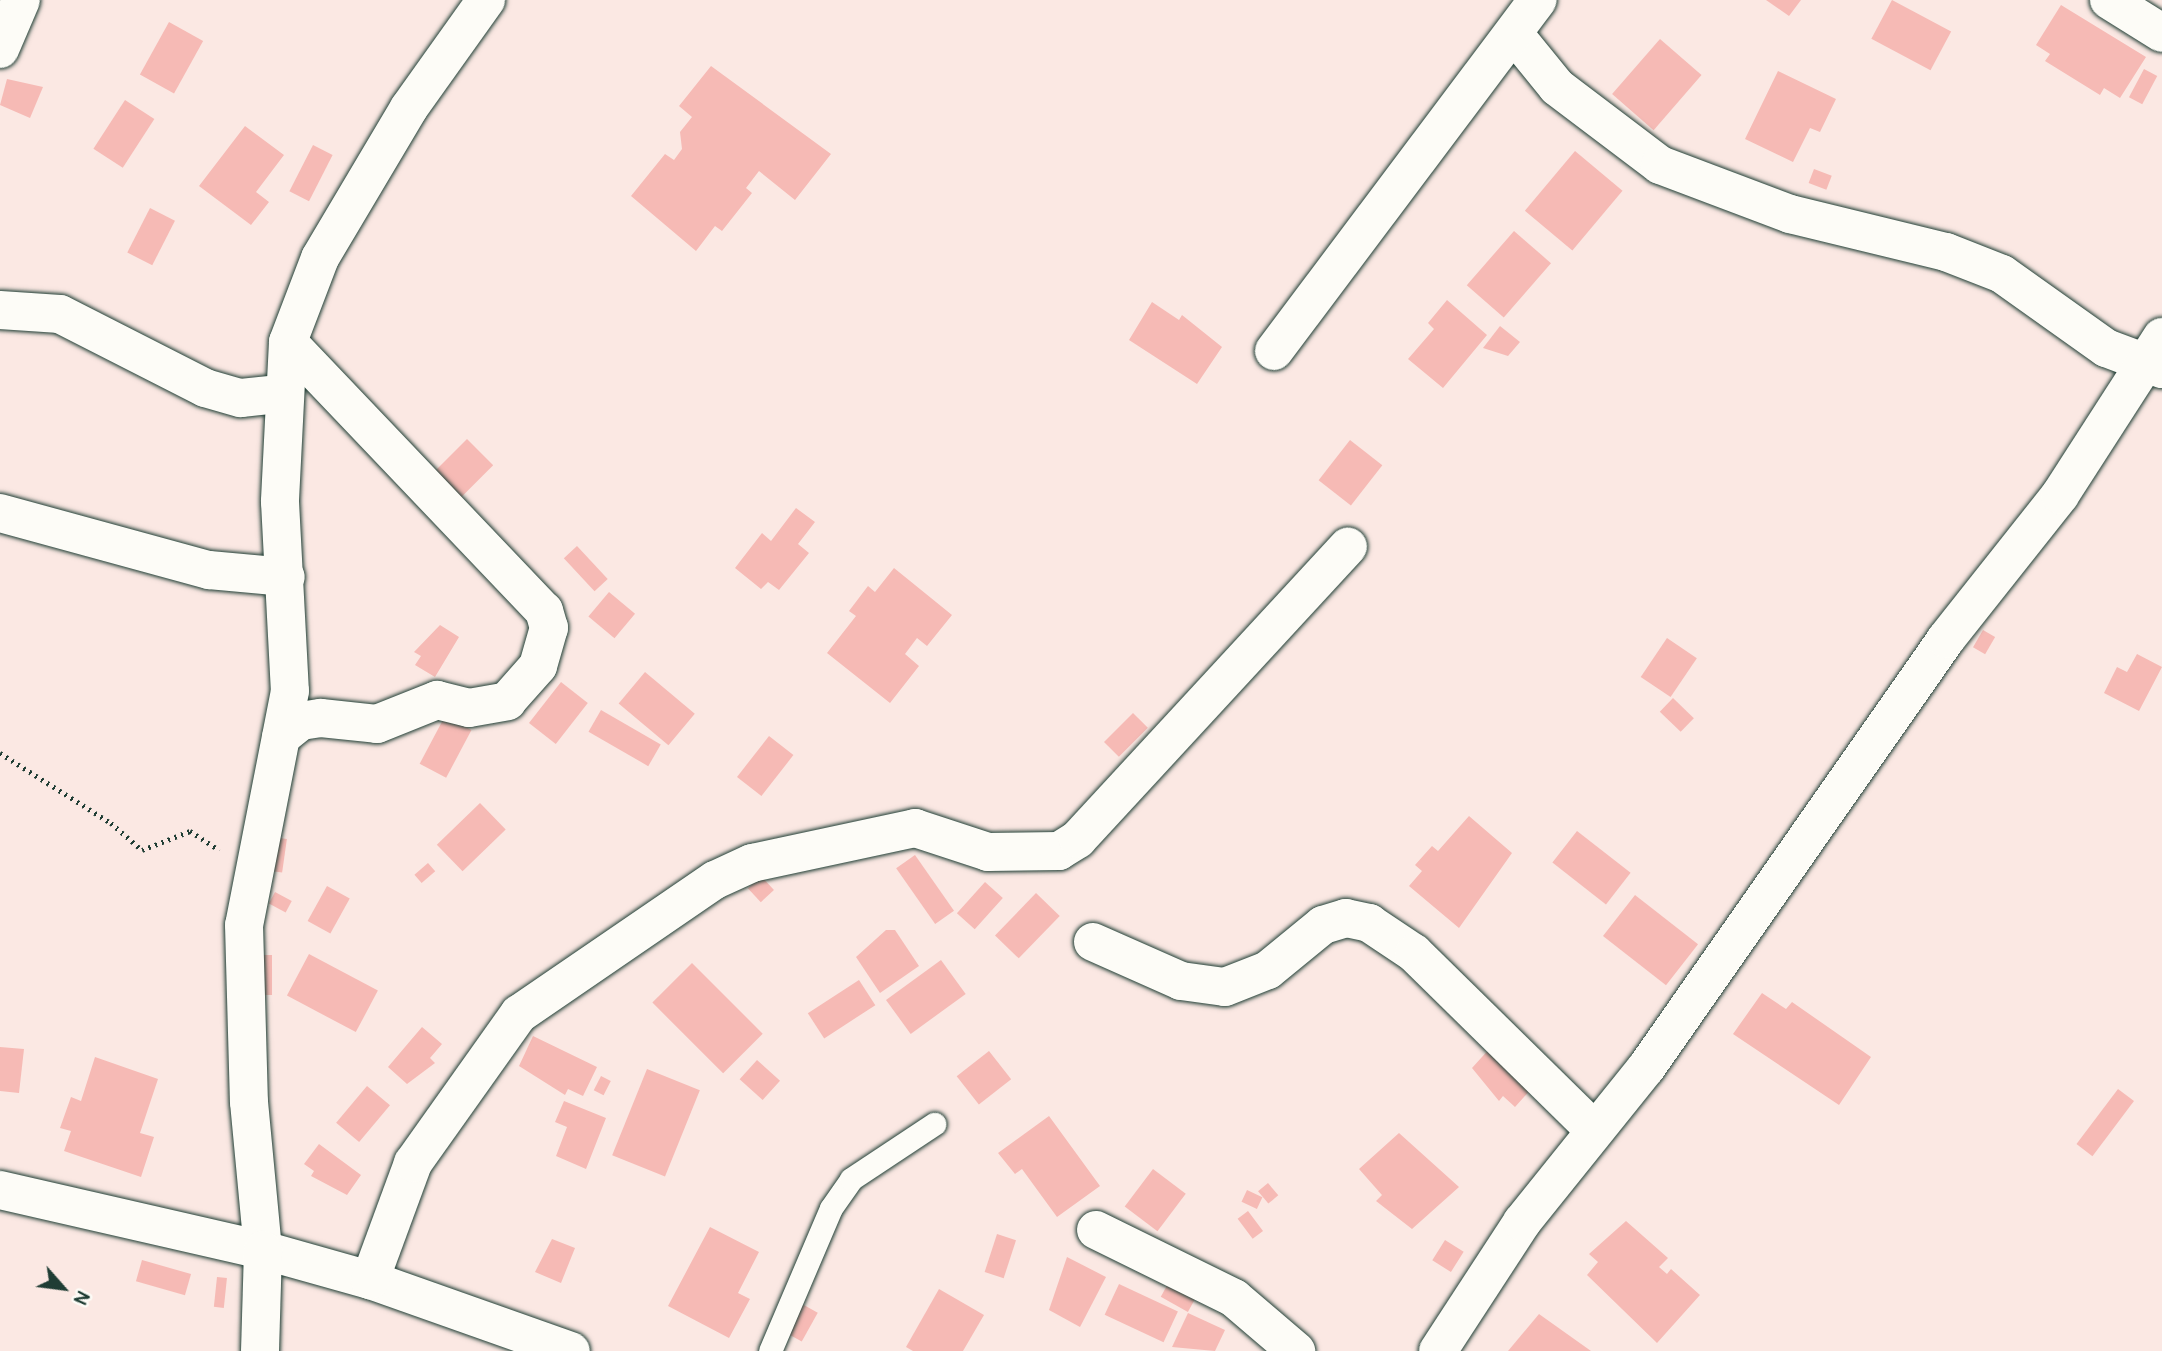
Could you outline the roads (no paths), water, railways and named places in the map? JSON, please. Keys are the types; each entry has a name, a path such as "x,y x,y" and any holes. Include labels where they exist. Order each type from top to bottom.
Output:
{"street":[{"path":"0,49 20,0"},
{"path":"260,1351 262,1250 249,1102 244,925 290,691 280,394 288,342 320,258 409,108 486,0"},
{"path":"1274,351 1538,0"},
{"path":"2109,0 2162,33"},
{"path":"1438,1351 1592,1128 1646,1068 1723,963 1946,639 2060,495 2156,358 2106,348 2002,274 1946,252 1790,214 1660,165 1557,87 1514,34"},
{"path":"0,310 60,314 205,388 241,398 280,394"},
{"path":"281,737 301,721 377,724 437,700 470,708 498,704 538,666 549,628 544,611 288,342"},
{"path":"0,513 209,570 286,577"},
{"path":"370,1280 413,1163 519,1014 715,880 752,863 915,828 988,852 1059,851 1078,839 1348,546"},
{"path":"1093,942 1181,981 1225,987 1268,970 1323,925 1346,918 1369,923 1414,953 1592,1128"},
{"path":"0,1190 262,1250 370,1280 571,1351"},
{"path":"1096,1230 1234,1298 1296,1351"}],"lane":[{"path":"770,1351 831,1208 851,1179 934,1125"}]}
